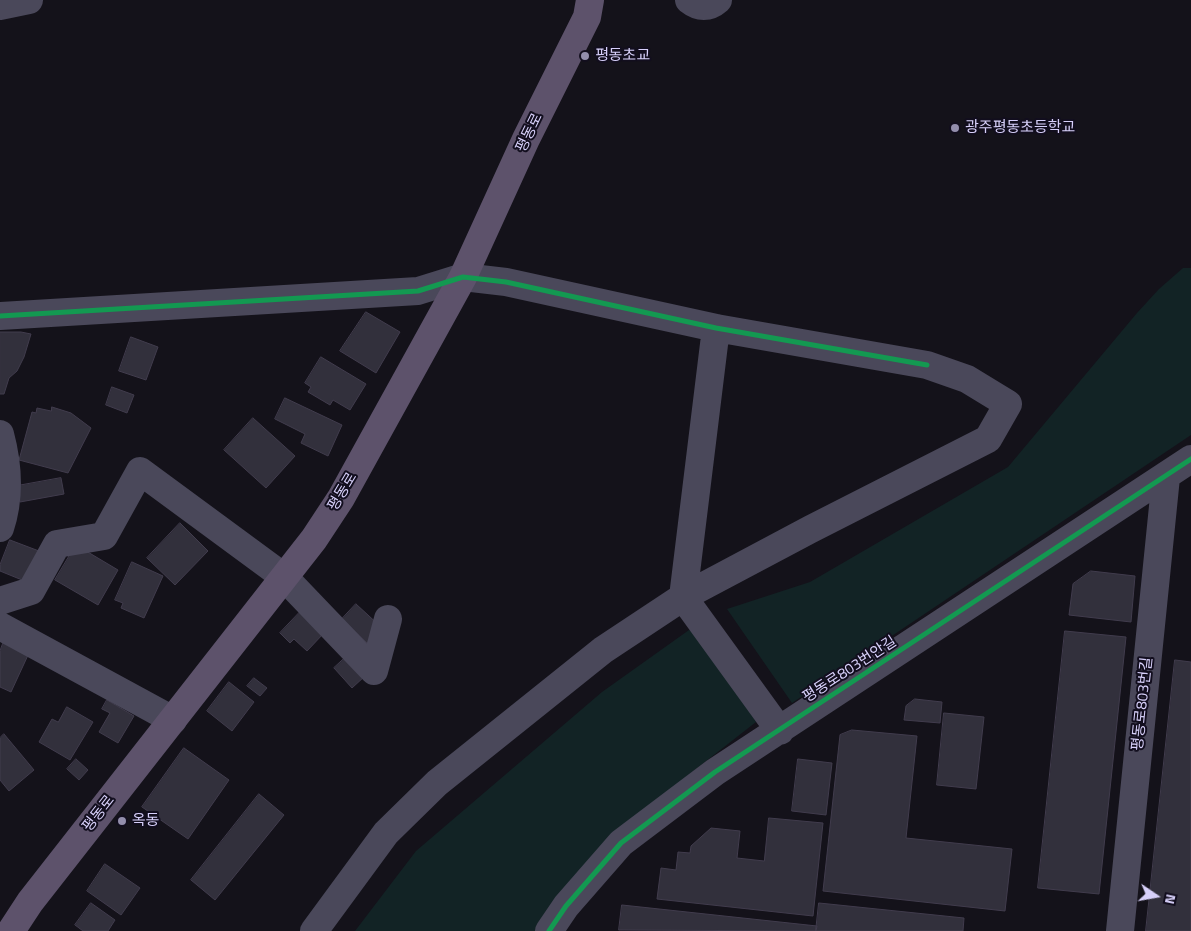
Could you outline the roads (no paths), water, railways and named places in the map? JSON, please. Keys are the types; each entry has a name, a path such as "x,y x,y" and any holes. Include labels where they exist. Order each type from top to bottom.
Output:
{"main road":[{"name":"평동로","path":"11,931 30,902 314,539 341,498 463,277 526,139 587,17 590,0"}],"street":[{"path":"0,6 28,0"},
{"path":"689,0 698,6 705,6 718,0"},
{"path":"0,316 418,291 463,277 506,282 716,328 927,365 967,379 1008,404 988,439 811,529 684,597 603,650 438,783 386,833 314,931"},
{"path":"716,328 684,597 780,731"},
{"path":"0,434 7,486 4,517 0,528"},
{"name":"평동로803번안길","path":"549,931 566,906 621,843 715,772 1191,459"},
{"path":"0,601 31,591 57,544 104,536 140,471 284,577 374,671 388,619"},
{"name":"평동로803번길","path":"1120,931 1166,477"},
{"path":"0,626 173,720"}],"place":[{"name":"평동초교","path":"585,56"},
{"name":"광주평동초등학교","path":"955,128"},
{"name":"옥동","path":"122,821"}]}
